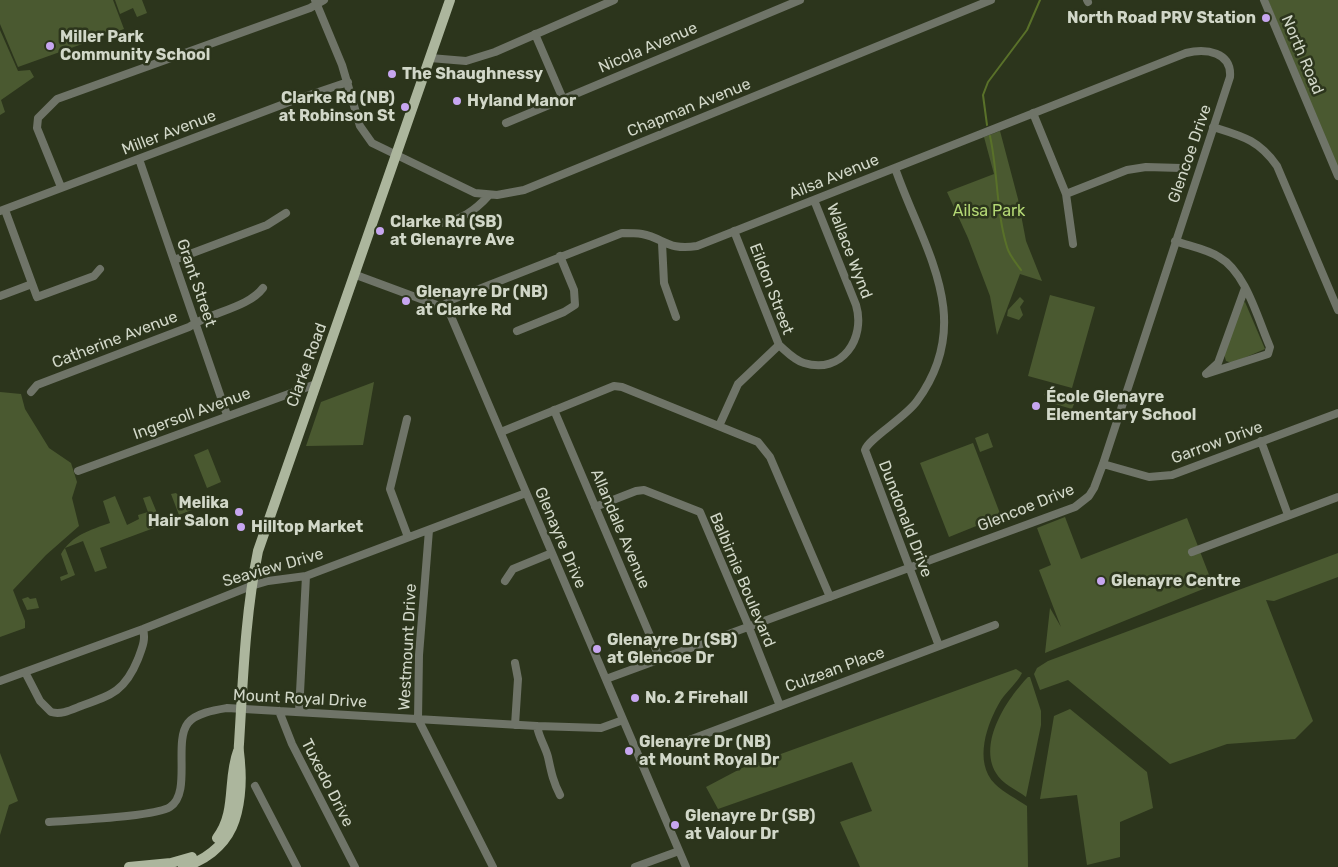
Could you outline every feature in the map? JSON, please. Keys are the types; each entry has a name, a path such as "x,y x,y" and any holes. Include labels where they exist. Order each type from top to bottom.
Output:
{"main road":[{"name":"Clarke Road","path":"129,867 185,860 200,852 215,840 223,830 230,812 233,764 238,750 251,586 258,551 398,156 450,0"},
{"name":"Clarke Road","path":"183,867 210,853 222,842 231,828 239,797 241,764 238,750"}],"street":[{"path":"61,188 37,128 38,118 57,99 324,0"},
{"path":"430,58 466,61 614,0"},
{"name":"Nicola Avenue","path":"506,123 800,0"},
{"name":"Chapman Avenue","path":"316,2 348,82 360,126 372,144 475,193 506,195 524,190 991,0"},
{"name":"North Road","path":"1264,0 1338,176"},
{"path":"535,34 563,99"},
{"name":"Ailsa Avenue","path":"440,307 451,300 622,233 644,234 662,243 691,247 1195,50 1204,50 1224,57 1231,69"},
{"name":"Glencoe Drive","path":"606,679 830,598 1075,506 1089,496 1103,464 1231,69"},
{"name":"Miller Avenue","path":"2,211 292,101 348,82"},
{"path":"1033,113 1066,194 1073,244"},
{"path":"1213,127 1252,140 1266,150 1277,166 1338,310"},
{"name":"Grant Street","path":"139,159 227,415"},
{"path":"1066,194 1127,170 1146,167 1181,168"},
{"name":"Dundonald Drive","path":"895,168 938,280 942,293 946,323 939,362 932,379 901,420 871,440 865,450 939,646"},
{"path":"439,223 449,222 476,210 489,195"},
{"name":"Wallace Wynd","path":"779,345 790,356 804,363 816,364 837,359 849,350 857,337 859,316 856,305 814,200"},
{"path":"2,211 37,297 94,276 100,269"},
{"path":"174,260 272,223 286,213"},
{"name":"Eildon Street","path":"719,426 738,384 779,345 734,231"},
{"path":"1175,241 1218,256 1235,270 1245,288 1270,351 1224,370 1206,374 1218,363 1245,288"},
{"path":"662,243 664,283 676,316"},
{"path":"518,331 564,312 575,305 574,290 560,256"},
{"path":"356,275 440,307"},
{"path":"0,296 32,284"},
{"name":"Catherine Avenue","path":"31,392 37,385 189,327 202,318 256,298 263,288"},
{"name":"Glenayre Drive","path":"440,307 450,314 686,867"},
{"name":"Ingersoll Avenue","path":"78,471 316,384"},
{"path":"500,432 614,386 622,387 758,442 767,450 830,598"},
{"name":"Allandale Avenue","path":"554,410 660,659"},
{"name":"Garrow Drive","path":"1103,464 1149,477 1172,475 1338,413"},
{"path":"407,419 390,489 408,537"},
{"path":"1261,442 1288,515"},
{"name":"Balbirnie Boulevard","path":"596,507 636,491 644,490 697,510 703,518 780,706"},
{"name":"Seaview Drive","path":"0,681 143,629 251,586 268,581 306,576 526,493"},
{"path":"1192,552 1338,497"},
{"name":"Westmount Drive","path":"429,530 419,655 418,718 493,867"},
{"path":"505,581 513,569 552,553"},
{"path":"299,712 306,576"},
{"name":"Culzean Place","path":"684,742 995,625"},
{"path":"24,672 40,701 51,712 65,712 94,702 116,692 129,679 144,642 143,629"},
{"path":"515,663 518,679 515,725"},
{"name":"Mount Royal Drive","path":"49,822 151,813 169,808 176,801 180,792 184,734 189,722 200,715 218,710 241,708 515,725 601,728 623,720"},
{"name":"Tuxedo Drive","path":"279,711 292,744 354,867"},
{"path":"537,726 540,742 547,755 552,779 560,796"},
{"path":"255,786 298,867"},
{"path":"635,867 678,851"}],"green space":[{"name":"Miller Park Community School","path":"0,0 113,0 124,29 18,67 0,24"},
{"path":"115,0 142,0 147,13 137,17 133,8 120,14"},
{"path":"1268,0 1338,0 1338,169"},
{"path":"0,30 18,71 30,70 34,77 1,100 5,112 0,115"},
{"name":"Ailsa Park","path":"1000,131 1018,199 1026,241 1042,281 1020,274 997,335 990,296 968,238 947,192 994,174 984,137"},
{"path":"1050,295 1095,307 1072,388 1028,376"},
{"path":"1020,297 1024,301 1020,307 1023,315 1019,320 1007,316 1008,310"},
{"path":"1245,302 1265,349 1232,363 1226,361 1224,354 1241,304"},
{"path":"374,382 363,445 306,446 321,402"},
{"path":"1047,389 1067,395 1074,404 1072,409 1048,402 1048,396 1044,395"},
{"path":"0,392 21,394 25,409 49,448 71,463 77,482 72,498 79,526 46,555 13,590 25,621 25,628 0,637"},
{"path":"988,433 993,447 980,452 975,438"},
{"path":"973,443 1001,516 949,537 920,463"},
{"path":"208,449 221,482 207,488 194,455"},
{"path":"176,493 192,510 179,515 171,494"},
{"path":"115,496 127,525 139,519 138,515 148,512 143,498 150,496 162,525 100,548 107,568 95,572 83,541 65,548 82,534 110,523 103,501"},
{"path":"1065,517 1081,559 1187,518 1213,585 1045,653 1050,608 1061,627 1039,570 1051,565 1037,528"},
{"path":"65,548 75,575 61,581 60,577 68,574 61,554"},
{"path":"1338,553 1338,577 1274,601 1266,600 1313,721 1295,739 1227,744 1170,764 1068,680 1040,690 1034,674 1037,668 1048,661"},
{"path":"28,597 30,599 36,598 39,608 27,610 22,599"},
{"path":"1016,669 1022,673 996,709 984,742 984,754 988,775 995,784 1027,806 1028,867 860,867 840,822 872,811 852,762 718,809 706,787 742,768"},
{"path":"1030,677 1041,711 1041,725 1026,797 998,777 991,761 990,748 997,722 1012,697"},
{"path":"1070,709 1147,772 1153,808 1120,822 1120,857 1087,865 1077,795 1040,799 1054,716"},
{"path":"0,753 18,801 9,805 0,835"}],"waterway":[{"path":"987,125 983,95 988,82 1027,30 1040,0"},
{"path":"990,136 1003,233 1009,253 1021,270"}],"place":[{"name":"North Road PRV Station","path":"1266,18"},
{"name":"Miller Park Community School","path":"50,46"},
{"name":"The Shaughnessy","path":"392,74"},
{"name":"Hyland Manor","path":"457,101"},
{"name":"Clarke Rd (NB) at Robinson St","path":"405,107"},
{"name":"Clarke Rd (SB) at Glenayre Ave","path":"380,231"},
{"name":"Glenayre Dr (NB) at Clarke Rd","path":"406,301"},
{"name":"École Glenayre Elementary School","path":"1036,406"},
{"name":"Melika Hair Salon","path":"239,512"},
{"name":"Hilltop Market","path":"241,527"},
{"name":"Glenayre Centre","path":"1101,581"},
{"name":"Glenayre Dr (SB) at Glencoe Dr","path":"597,649"},
{"name":"No. 2 Firehall","path":"635,698"},
{"name":"Glenayre Dr (NB) at Mount Royal Dr","path":"629,751"},
{"name":"Glenayre Dr (SB) at Valour Dr","path":"675,825"}]}
